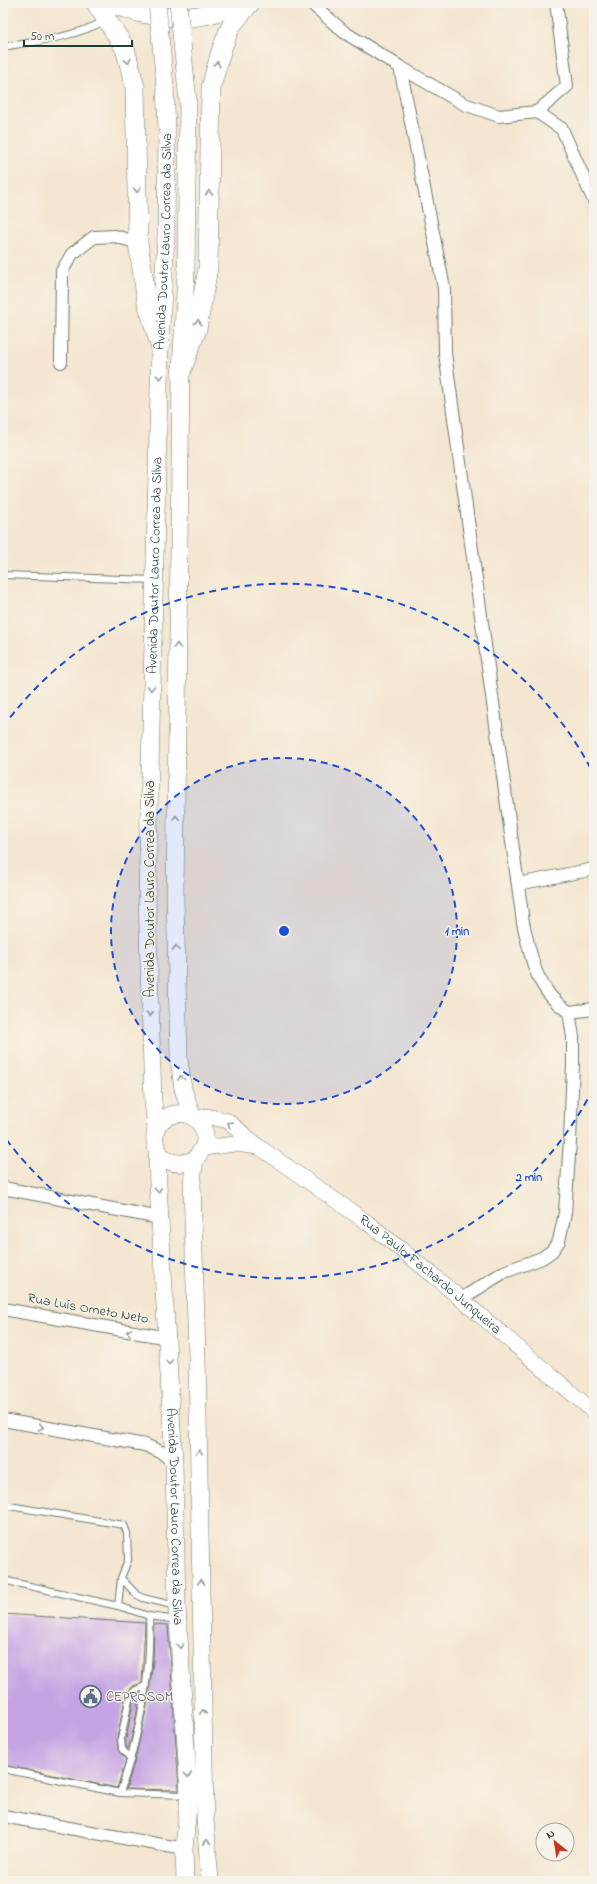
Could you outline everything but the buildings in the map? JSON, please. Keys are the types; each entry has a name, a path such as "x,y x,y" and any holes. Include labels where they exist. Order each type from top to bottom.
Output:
{"main road":[{"path":"96,3 109,11 172,18 204,15 237,3"},
{"name":"Avenida Doutor Lauro Correa da Silva","path":"156,1128 153,1102 147,898 160,345 166,236 167,138 165,86 157,3"},
{"name":"Avenida Doutor Lauro Correa da Silva","path":"178,3 188,102 186,273 181,372 175,897 179,1059 183,1089 194,1117"},
{"path":"181,372 197,329 208,268 211,87 222,48 231,26 250,3"},
{"path":"109,11 125,48 135,87 138,243 147,302 160,345"},
{"path":"182,1113 194,1117 201,1124 206,1136 200,1154 186,1163 175,1164 165,1160 158,1151 154,1140 156,1128 162,1120 171,1114 182,1113"},
{"name":"Avenida Doutor Lauro Correa da Silva","path":"158,1151 160,1218 174,1463 178,1613 189,1795 184,1849 184,1881"},
{"name":"Avenida Doutor Lauro Correa da Silva","path":"200,1154 192,1183 198,1365 205,1820 210,1881"}],"street":[{"path":"311,3 344,32 400,67 464,104 499,116 537,112 568,86 556,3"},
{"path":"400,67 444,288 445,353 523,922 530,953 539,977 552,1000 569,1012 594,1009"},
{"path":"537,112 562,129 594,201"},
{"path":"61,362 62,271 72,254 94,237 115,236 138,243"},
{"path":"518,884 594,869"},
{"path":"462,1299 483,1284 513,1267 542,1258 552,1251 559,1241 565,1213 570,1141 573,1037 569,1012"},
{"name":"Rua Paulo Fachardo Junqueira","path":"194,1117 207,1116 228,1122 259,1147 368,1223 462,1299 594,1412"},
{"name":"Rua Paulo Fachardo Junqueira","path":"200,1154 234,1144 259,1147"},
{"path":"3,1188 160,1218"},
{"name":"Rua Luís Ometo Neto","path":"3,1309 168,1338"},
{"path":"3,1420 145,1445 160,1452 174,1463"},
{"path":"3,1816 184,1849"}],"lane":[{"path":"3,48 87,30 109,11"},
{"path":"3,575 155,580"},
{"path":"3,1505 124,1525 127,1533 128,1560 122,1578 118,1606"},
{"path":"122,1578 137,1595 178,1613"},
{"path":"3,1580 118,1606 149,1616 178,1613"},
{"path":"120,1793 131,1759 145,1686 150,1651 149,1616"},
{"path":"131,1759 122,1749 121,1739 130,1695 145,1686"},
{"path":"3,1769 120,1793 189,1795"}],"place":[{"name":"CEPROSOM","path":"91,1697"}]}
